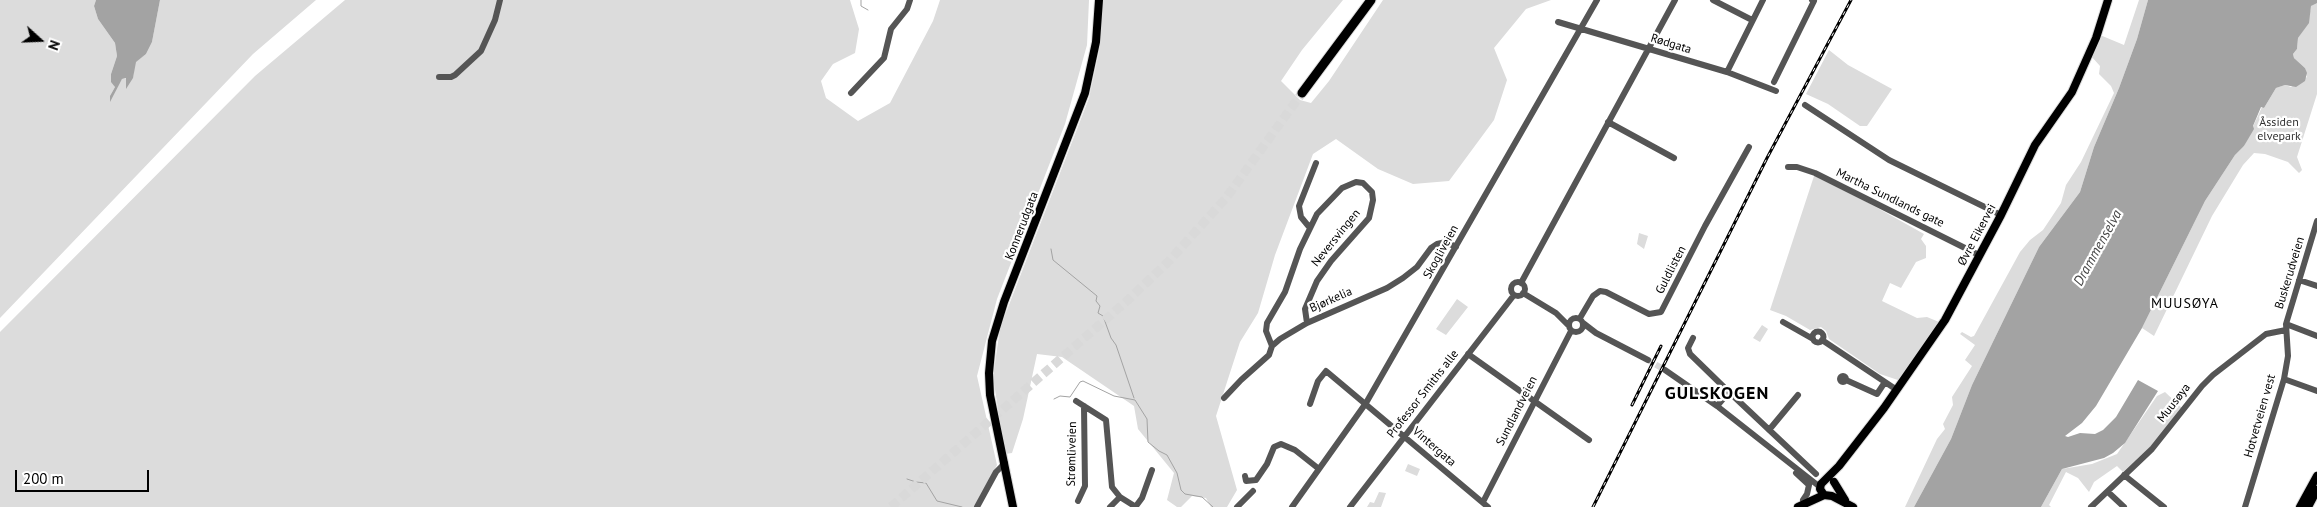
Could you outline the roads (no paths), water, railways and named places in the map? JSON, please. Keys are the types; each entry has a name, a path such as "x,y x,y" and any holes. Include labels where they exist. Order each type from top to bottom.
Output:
{"highway":[{"path":"1302,93 1371,0"}],"main road":[{"name":"Konnerudgata","path":"1013,507 1005,463 994,421 989,385 989,363 994,332 1085,93 1096,42 1099,0"},
{"name":"Øvre Eikervei","path":"1827,487 1839,466 1897,390 1945,320 2001,215 2035,145 2072,92 2096,38 2108,0"},
{"path":"2300,507 2317,476"},
{"path":"1797,507 1803,500 1827,487"},
{"path":"1827,487 1853,507"},
{"path":"1797,507 1827,487"},
{"path":"2308,507 2317,490"}],"street":[{"path":"439,77 451,77 486,44 500,0"},
{"path":"851,93 884,58 891,29 907,9 910,0"},
{"name":"Skogliveien","path":"1292,507 1366,403 1597,0"},
{"path":"1521,283 1675,0"},
{"path":"1713,0 1752,20"},
{"path":"1727,72 1763,0"},
{"path":"1774,82 1814,1 1812,0"},
{"name":"Rødgata","path":"1558,22 1727,72 1776,91"},
{"path":"1804,105 1877,153 2001,215"},
{"path":"1608,122 1674,158"},
{"name":"Guldlisten","path":"1579,320 1593,296 1600,291 1606,292 1649,314 1661,312 1705,226 1749,147"},
{"path":"1310,228 1301,217 1299,206 1316,163"},
{"name":"Martha Sundlands gate","path":"1788,167 1797,167 1815,173 1980,255"},
{"name":"Neversvingen","path":"1272,346 1266,331 1267,323 1285,292 1300,249 1317,214 1342,188 1356,182 1363,183 1368,186 1373,200 1369,218 1331,261 1317,281 1305,309 1308,323"},
{"name":"Buskerudveien","path":"2286,327 2298,280 2317,221"},
{"name":"Bjørkelia","path":"1224,398 1241,380 1269,356 1272,346 1308,323 1387,288 1417,267 1430,248 1437,244 1446,242 1456,247"},
{"path":"2298,280 2317,286"},
{"path":"1521,283 1514,283 1511,286 1514,295 1518,296 1523,293"},
{"path":"1521,283 1524,288 1523,293"},
{"path":"1523,293 1556,314 1570,328 1596,333"},
{"name":"Professor Smiths alle","path":"1350,507 1514,295"},
{"path":"1556,314 1579,320 1596,333 1648,360"},
{"path":"1579,320 1580,331"},
{"name":"Sundlandveien","path":"1486,505 1570,328 1579,320"},
{"path":"1784,322 1813,339 1813,334 1819,331 1823,335 1822,340 1897,390"},
{"path":"2286,327 2317,336"},
{"name":"Hotvetveien vest","path":"2245,507 2284,379 2288,356 2286,327"},
{"name":"Muusøya","path":"2091,507 2152,449 2199,388 2213,375 2266,334 2286,327"},
{"path":"1693,338 1688,348 1690,354 1769,430 1814,477"},
{"path":"1468,354 1589,440"},
{"path":"1665,370 1717,406 1790,463 1827,487"},
{"name":"Vintergata","path":"1310,404 1318,380 1325,371 1366,403 1486,505"},
{"path":"2284,379 2317,391"},
{"path":"1846,380 1877,394 1885,382"},
{"path":"1717,406 1729,392"},
{"path":"1769,430 1798,395"},
{"name":"Strømliveien","path":"1076,401 1106,420 1110,479 1112,487 1120,497"},
{"name":"Strømliveien","path":"1078,500 1085,486 1084,406"},
{"path":"1246,476 1246,481 1256,480 1267,464 1274,447 1281,444 1296,450 1319,469"},
{"path":"978,507 996,472 1005,463"},
{"path":"1790,463 1792,469 1809,486 1803,500"},
{"path":"1110,507 1120,497 1136,506 1142,498 1152,470"},
{"path":"2124,475 2164,507"},
{"path":"1237,507 1253,491"},
{"path":"2108,492 2124,507"}],"water":[{"path":"96,0 160,0 152,42 146,54 136,62 133,78 126,89 126,78 122,79 110,102 110,96 115,87 111,82 111,74 117,56 115,43 98,19 94,6"},
{"name":"Drammenselva","path":"2148,0 2317,0 2317,3 2311,6 2309,23 2298,38 2297,49 2293,54 2294,58 2305,68 2307,73 2305,81 2296,87 2285,85 2276,88 2264,108 2261,107 2253,126 2254,129 2205,201 2142,328 2096,406 2082,423 2065,436 2068,437 2080,433 2095,434 2103,430 2116,417 2138,380 2158,391 2125,443 2104,458 2062,469 2041,507 1914,507 1951,439 1972,385 2039,247 2080,192 2094,147 2137,39"}],"waterway":[{"path":"861,0 861,6 868,10"},
{"path":"1051,249 1053,260 1097,296 1096,301 1100,306 1098,313 1103,316 1111,338 1116,345 1134,398"},
{"path":"1054,399 1060,396 1070,397 1080,382 1083,381 1114,396 1135,400 1147,419 1148,442 1167,455 1177,473 1181,490 1185,494 1202,497 1213,507"},
{"path":"907,479 926,483 937,501 962,507"}],"tunnel":[{"path":"891,507 1129,299 1169,261 1226,198 1302,93"},
{"path":"1648,360 1665,370"}],"railway":[{"path":"1593,507 1767,158 1851,0"},
{"path":"1632,405 1661,346"}],"district":[{"name":"MUUSØYA","path":"2185,304"},
{"name":"GULSKOGEN","path":"1717,394"}],"park label":[{"name":"Åssiden elvepark","path":"2279,130"}]}
